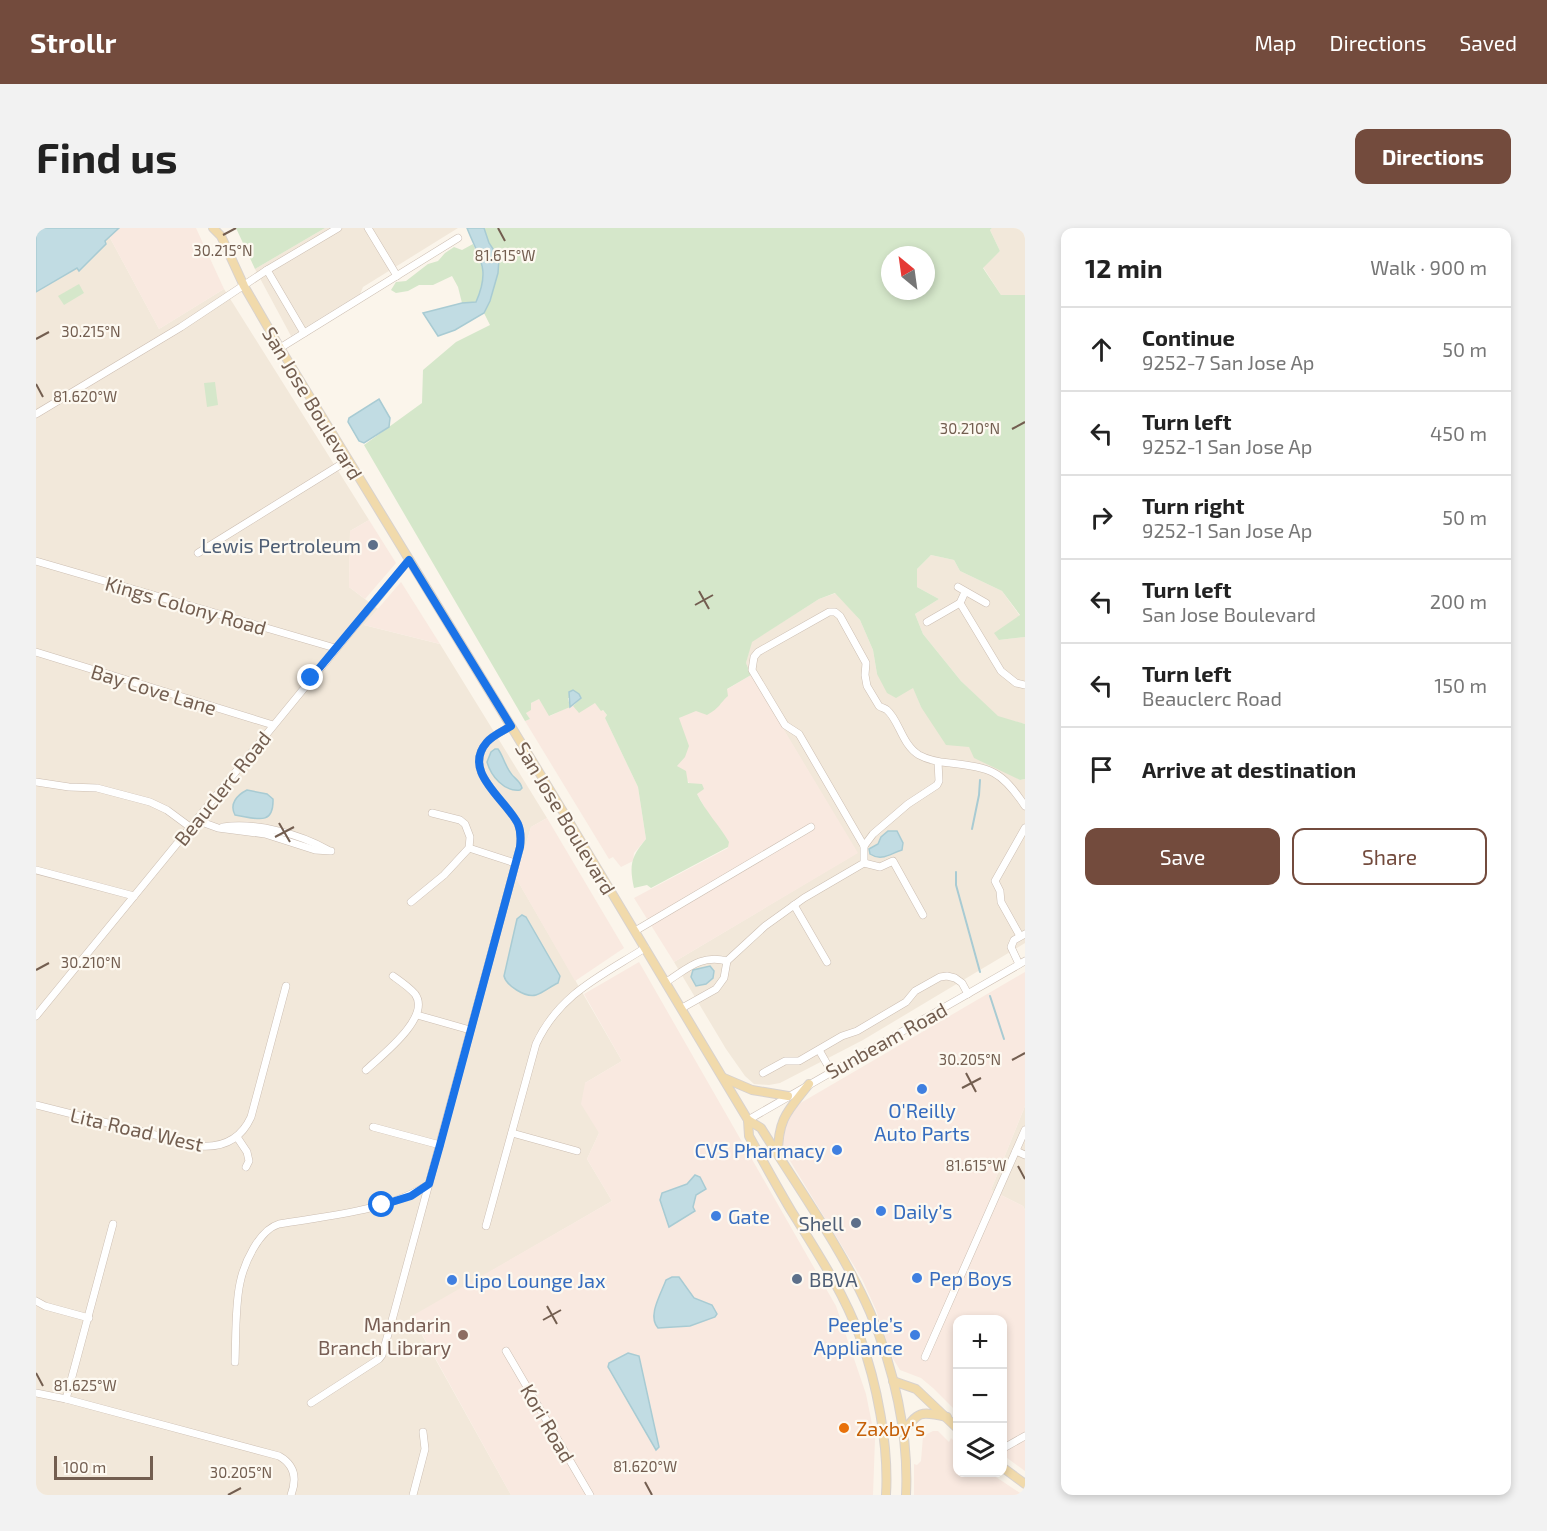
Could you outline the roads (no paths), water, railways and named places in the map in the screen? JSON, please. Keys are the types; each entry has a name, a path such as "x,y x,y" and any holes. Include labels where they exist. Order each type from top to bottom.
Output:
{"main road":[{"name":"San Jose Boulevard","path":"213,228 220,232 244,286 280,348 682,1008 748,1120 749,1136 833,1280 860,1337 869,1366 882,1428 886,1463 886,1495"},
{"path":"723,1078 756,1091 788,1096"},
{"path":"778,1155 780,1124 809,1084"},
{"name":"San Jose Boulevard","path":"748,1120 761,1128 778,1155 857,1285 877,1329 893,1381 903,1433 906,1495"},
{"path":"893,1381 916,1389 953,1424"},
{"path":"903,1433 914,1417 920,1414 926,1412 947,1418"},
{"path":"1007,1471 1025,1484"}],"street":[{"path":"36,414 338,228"},
{"path":"368,228 397,276"},
{"path":"280,348 458,238"},
{"path":"267,270 304,333"},
{"path":"198,553 348,460"},
{"name":"Beauclerc Road","path":"36,1016 409,560"},
{"name":"Kings Colony Road","path":"36,561 335,648"},
{"path":"958,587 986,603"},
{"path":"927,622 960,603 965,592"},
{"path":"960,603 1001,671 1016,683 1025,685"},
{"path":"864,863 864,846 800,734 784,725 752,670 754,657 758,652 824,614 835,612 840,616 866,663 867,686 879,706 887,710 913,750 920,756 938,762 989,769 1009,785 1025,806"},
{"name":"Bay Cove Lane","path":"36,652 273,725"},
{"path":"311,1403 382,1355 521,838 518,824 486,781 480,770 479,761 485,744 511,726"},
{"path":"864,846 873,834 894,815 937,785 939,781 938,762"},
{"path":"36,782 97,788 150,802 168,810 190,827"},
{"path":"411,902 444,875 469,848 470,837 465,824 460,820 432,813"},
{"path":"196,820 218,828 279,835 317,844 331,851 315,850 279,835"},
{"path":"635,931 811,827"},
{"path":"1022,963 1011,947 1014,940 1023,935 1002,902 1000,891 994,881 1025,828"},
{"path":"469,848 515,863"},
{"path":"682,1008 716,989 724,978 727,961 765,926 794,905 864,863 880,867 893,861 923,915"},
{"path":"36,870 134,896"},
{"path":"794,905 827,962"},
{"path":"486,1226 536,1044 549,1020 570,997 645,948"},
{"path":"666,982 699,961 716,958 727,961"},
{"name":"Sunbeam Road","path":"748,1120 1022,963"},
{"path":"366,1070 392,1047 417,1015 418,1002 415,994 393,976"},
{"path":"763,1073 785,1061 799,1061 842,1036 857,1031 906,1002 915,991 940,977 955,978 968,994"},
{"path":"246,1167 249,1161 247,1152 237,1137 251,1117 286,986"},
{"path":"417,1015 470,1030"},
{"path":"819,1050 831,1071"},
{"name":"Lita Road West","path":"36,1105 199,1146 217,1146 237,1137"},
{"path":"373,1127 440,1145"},
{"path":"925,1357 1025,1130"},
{"path":"512,1132 577,1151"},
{"path":"1016,1151 1025,1155"},
{"path":"234,1362 240,1284 252,1252 264,1232 279,1224 382,1205 411,1196 429,1184"},
{"path":"66,1399 113,1224"},
{"path":"36,1301 45,1306 89,1318"},
{"name":"Kori Road","path":"506,1351 590,1495"},
{"path":"36,1393 273,1454 290,1465 295,1478 291,1495"},
{"path":"412,1495 425,1449 423,1432"},
{"path":"1007,1446 1025,1436"}],"water":[{"path":"36,228 119,228 79,271 77,268 36,292"},
{"path":"467,228 484,228 489,243 499,258 498,273 484,313 455,330 438,336 423,313 462,303 476,302 483,280 482,264"},
{"path":"379,399 390,418 389,427 364,443 359,441 348,422 349,418"},
{"path":"573,690 581,698 570,707 569,692"},
{"path":"498,749 508,769 520,783 522,788 520,790 504,786 492,773 487,762 491,752"},
{"path":"247,790 267,794 273,799 270,814 267,817 256,819 235,815 233,807 235,800"},
{"path":"888,831 897,831 903,843 902,850 882,857 870,854 869,849 878,844 881,837"},
{"path":"522,915 526,917 560,976 558,983 536,995 527,995 517,990 505,980 504,976 517,919"},
{"path":"710,966 714,971 713,978 706,984 696,986 691,977 693,970"},
{"path":"695,1175 700,1177 706,1189 696,1195 693,1207 695,1211 669,1227 660,1200 662,1193 687,1184"},
{"path":"679,1277 694,1298 712,1305 717,1314 715,1317 690,1326 658,1328 654,1311 666,1280"},
{"path":"628,1353 639,1356 659,1447 656,1450 608,1367 609,1363"}],"waterway":[{"path":"972,829 980,780"},
{"path":"956,872 956,885 980,972"},
{"path":"990,996 1004,1039"}],"place":[{"name":"Lewis Pertroleum","path":"373,545"},
{"name":"O'Reilly Auto Parts","path":"922,1089"},
{"name":"CVS Pharmacy","path":"837,1150"},
{"name":"Daily’s","path":"881,1211"},
{"name":"Gate","path":"716,1216"},
{"name":"Shell","path":"856,1223"},
{"name":"Pep Boys","path":"917,1278"},
{"name":"BBVA","path":"797,1279"},
{"name":"Lipo Lounge Jax","path":"452,1280"},
{"name":"Mandarin Branch Library","path":"463,1335"},
{"name":"Peeple’s Appliance","path":"915,1335"},
{"name":"Zaxby's","path":"844,1428"}]}
